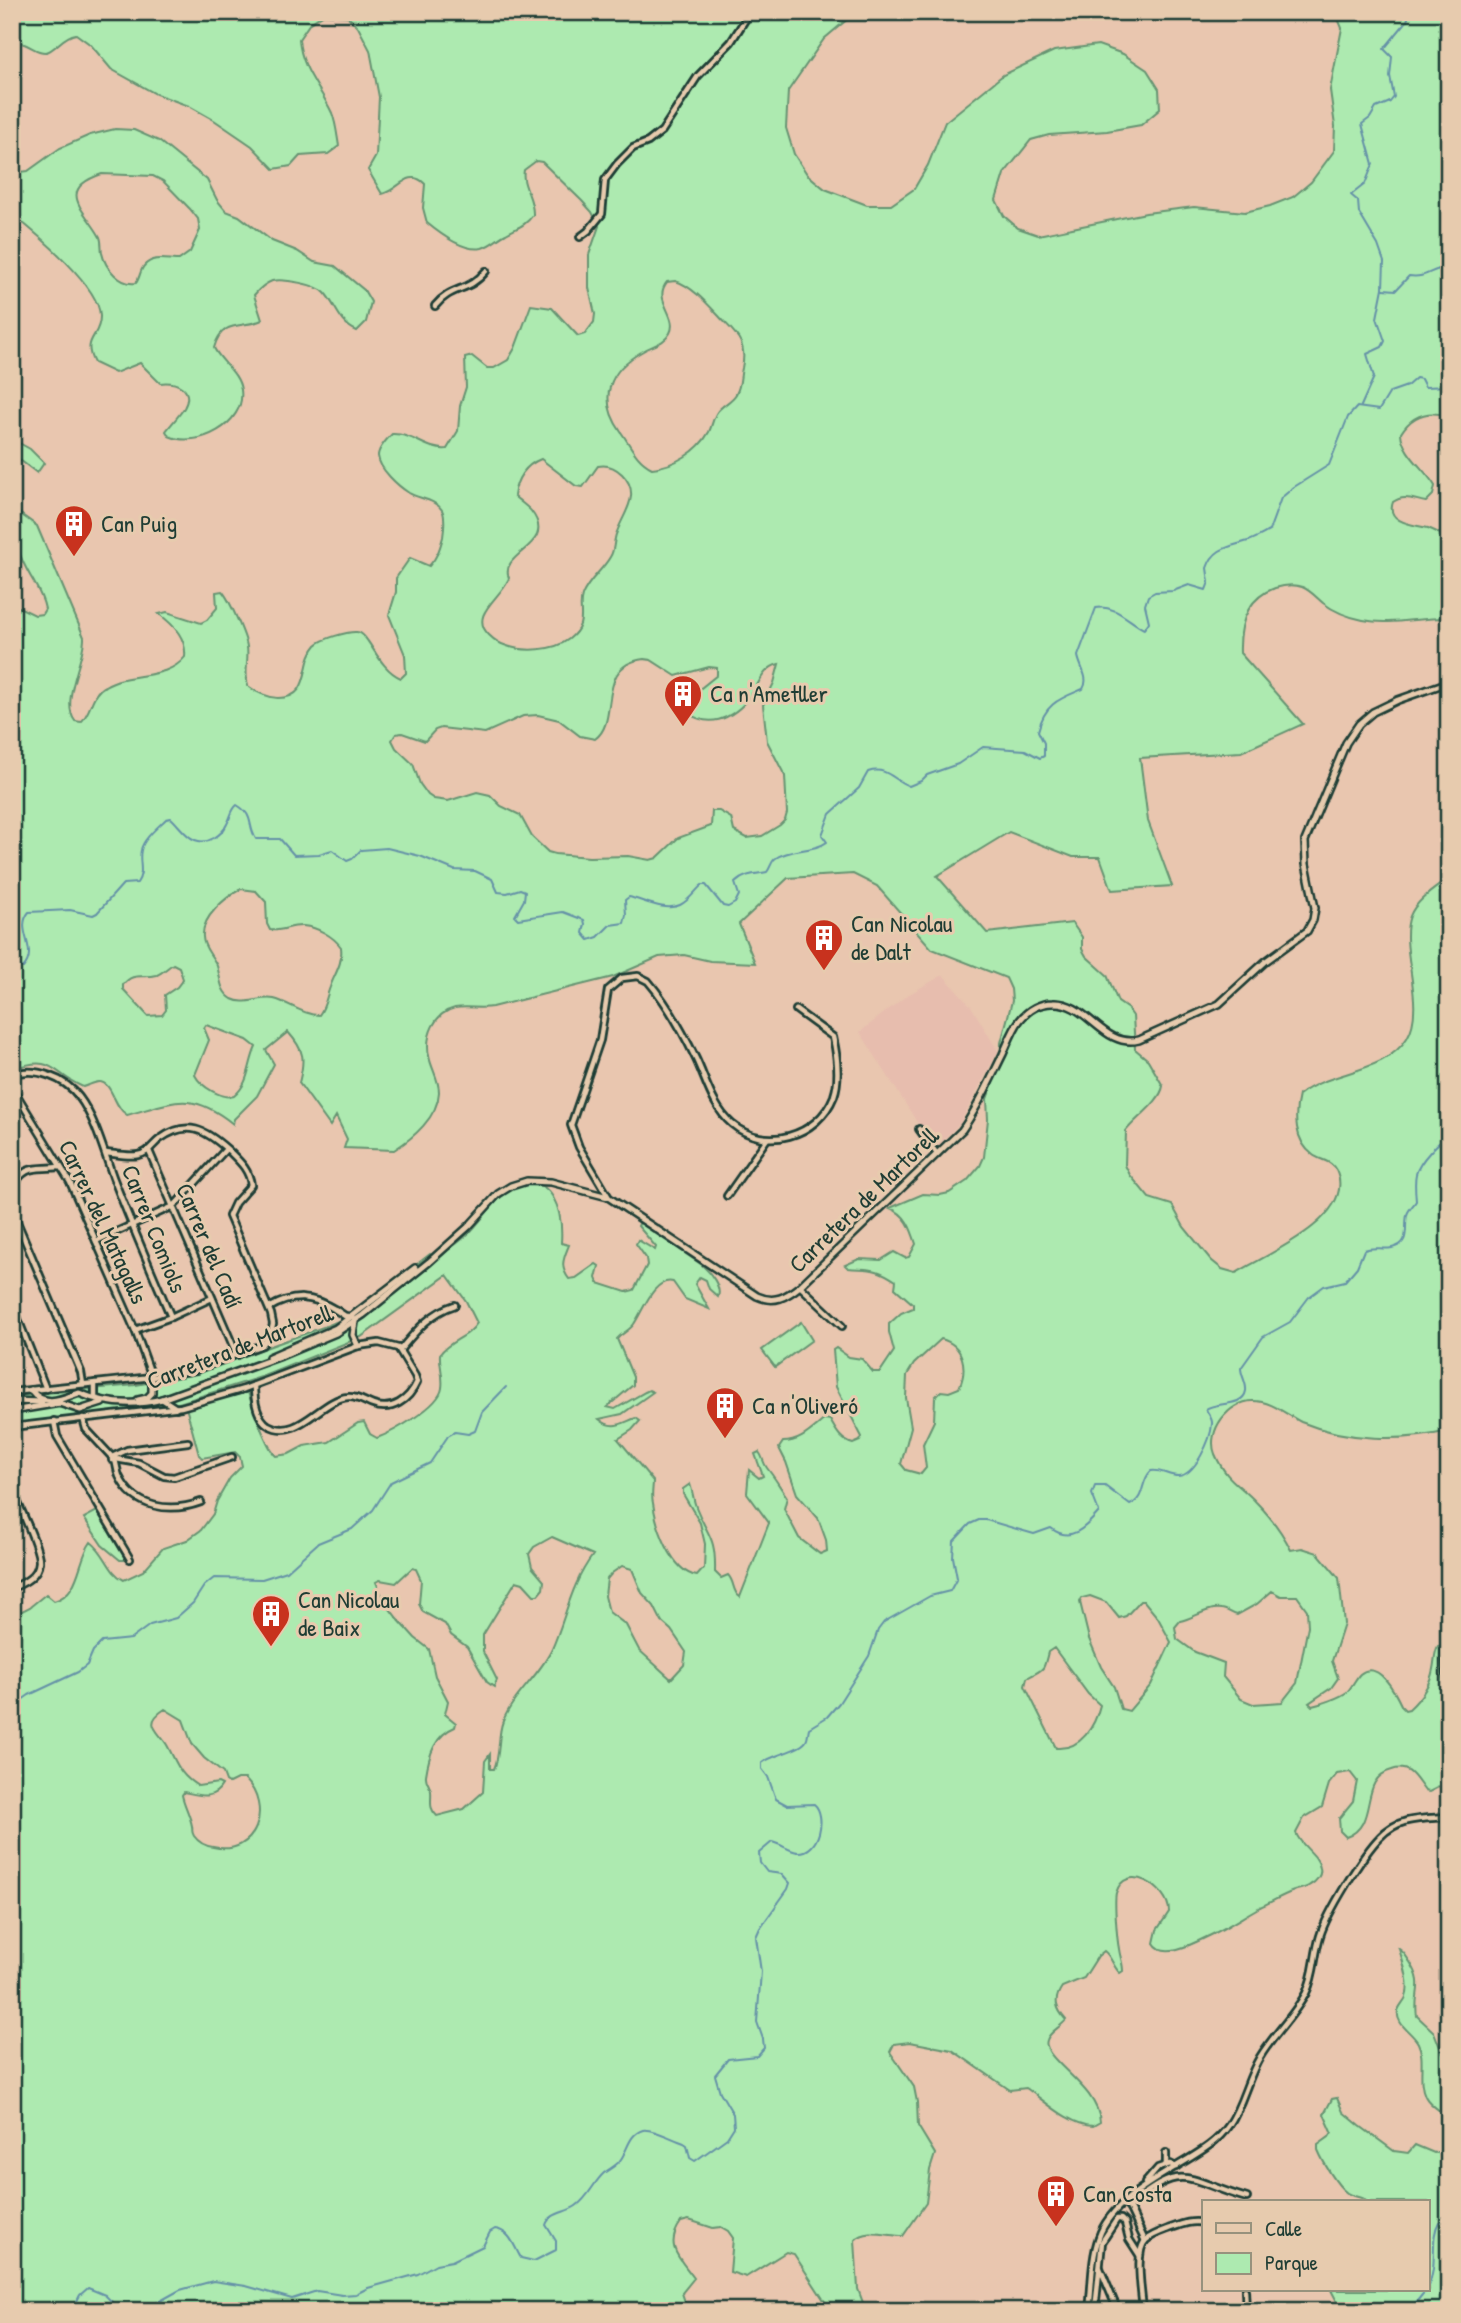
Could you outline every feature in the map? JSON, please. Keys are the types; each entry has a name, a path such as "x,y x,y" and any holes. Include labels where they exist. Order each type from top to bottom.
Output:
{"main road":[{"name":"Carretera de Martorell","path":"105,1402 145,1403 162,1399 336,1332 363,1315 468,1227 496,1196 516,1184 543,1181 608,1197 763,1299 780,1299 800,1286 968,1122 1017,1025 1034,1008 1048,1003 1063,1003 1117,1039 1139,1040 1219,1004 1266,961 1307,931 1315,908 1306,864 1305,841 1346,743 1359,724 1373,712 1449,681"},
{"path":"335,1310 344,1318 355,1318 433,1256"},
{"path":"344,1318 363,1315"},
{"path":"336,1332 344,1318"},
{"path":"355,1318 353,1335 358,1346"},
{"path":"336,1332 346,1331 353,1335"},
{"path":"124,1402 149,1396 152,1391 152,1377"},
{"path":"31,1390 46,1402 79,1393 105,1402"},
{"path":"84,1395 87,1401 84,1408"},
{"path":"72,1396 72,1406"},
{"path":"162,1399 176,1408"},
{"path":"12,1401 60,1403 77,1410 105,1402"},
{"path":"12,1411 60,1403"}],"street":[{"path":"580,237 602,214 606,180 617,164 633,148 648,142 662,131 698,76 731,42 750,12"},
{"path":"435,306 446,294 477,282 486,271"},
{"path":"608,1197 584,1155 571,1125 600,1040 606,995 612,985 622,978 642,977 650,984 687,1042 722,1113 742,1131 767,1139 786,1138 802,1131 826,1110 835,1090 833,1037 796,1010"},
{"name":"Carrer Comiols","path":"12,1074 49,1074 67,1085 79,1097 106,1153 171,1317"},
{"name":"Carrer del Matagalls","path":"12,1087 70,1182 135,1330 152,1377"},
{"path":"14,1392 196,1370 262,1345 268,1340 273,1324 270,1311 229,1216 235,1203 251,1185 249,1174 240,1161 217,1139 192,1128 176,1130 159,1140 149,1151 137,1155 106,1153"},
{"path":"919,1129 937,1155"},
{"path":"727,1196 767,1139"},
{"path":"96,1241 174,1206 226,1149"},
{"name":"Carrer del Cadí","path":"149,1151 237,1355"},
{"path":"12,1188 22,1173 30,1167 60,1167"},
{"path":"12,1210 81,1372 83,1384"},
{"path":"800,1286 842,1326"},
{"path":"270,1311 288,1298 302,1297 317,1300 335,1310"},
{"path":"135,1330 212,1298"},
{"path":"266,1302 278,1303"},
{"path":"400,1350 436,1312 455,1305"},
{"path":"14,1308 47,1389"},
{"path":"12,1427 176,1408 254,1385 358,1346 379,1343 400,1350 417,1382 405,1399 393,1407 379,1407 346,1397 296,1425 277,1428 267,1424 260,1416 254,1385"},
{"path":"95,1383 95,1396"},
{"path":"83,1418 86,1429 114,1458 123,1484 139,1500 172,1509 187,1508 201,1502"},
{"path":"54,1421 57,1436 130,1559"},
{"path":"114,1458 127,1450 188,1442"},
{"path":"114,1458 139,1463 160,1475 174,1477 232,1457"},
{"path":"12,1489 37,1550 39,1563 30,1579 12,1588"},
{"path":"1449,1632 1445,1650 1449,1719"},
{"path":"1143,2186 1220,2137 1231,2122 1260,2057 1307,1992 1320,1936 1328,1917 1378,1839 1400,1822 1449,1817"},
{"path":"1166,2153 1166,2165"},
{"path":"1089,2311 1099,2236 1158,2168 1175,2166"},
{"path":"1126,2205 1169,2180 1183,2176 1247,2198"},
{"path":"1126,2205 1145,2241 1140,2256 1143,2311"},
{"path":"1095,2311 1102,2242 1118,2218 1125,2223 1129,2239 1140,2256"},
{"path":"1125,2223 1135,2219"},
{"path":"1145,2241 1183,2224 1194,2221 1202,2223"},
{"path":"1100,2267 1118,2311"},
{"path":"1097,2286 1108,2286"},
{"path":"1245,2292 1246,2311"}],"shaded area":[{"path":"943,975 971,1006 998,1051 960,1123 934,1149 860,1032 906,996"}],"green space":[{"path":"12,12 856,12 824,39 788,91 786,128 794,154 807,174 825,189 867,205 891,205 914,189 928,165 945,122 1003,75 1054,51 1098,45 1123,54 1147,70 1159,89 1160,109 1141,125 1107,131 1049,135 1031,140 1004,174 996,200 1004,216 1018,228 1038,235 1146,213 1194,207 1245,212 1293,197 1311,182 1334,151 1335,126 1330,90 1342,28 1337,16 1332,12 1449,12 1449,416 1428,414 1416,418 1401,433 1405,447 1435,486 1433,495 1426,502 1401,498 1393,502 1392,509 1397,519 1428,528 1449,539 1449,618 1384,622 1363,620 1337,612 1308,590 1295,585 1275,588 1258,598 1251,605 1243,622 1240,653 1303,724 1241,752 1140,758 1148,821 1172,886 1112,890 1100,857 1073,857 1009,832 937,876 987,933 1072,923 1082,937 1082,949 1086,956 1107,975 1118,1002 1133,1016 1135,1049 1148,1060 1163,1086 1153,1103 1126,1131 1125,1165 1149,1198 1172,1205 1184,1227 1211,1260 1222,1269 1236,1273 1283,1247 1317,1223 1338,1195 1339,1177 1333,1166 1313,1155 1302,1143 1296,1119 1299,1095 1326,1081 1385,1059 1407,1038 1414,1010 1407,944 1410,916 1422,900 1449,878 1449,1431 1412,1437 1355,1436 1301,1422 1272,1406 1253,1401 1244,1402 1228,1412 1217,1427 1213,1445 1224,1470 1266,1513 1291,1550 1302,1548 1318,1553 1339,1578 1344,1624 1332,1661 1338,1678 1331,1688 1309,1703 1312,1706 1344,1694 1360,1674 1374,1671 1386,1680 1402,1707 1409,1709 1427,1686 1438,1646 1449,1645 1449,1782 1429,1792 1425,1791 1412,1773 1403,1769 1381,1775 1371,1792 1363,1823 1346,1837 1340,1831 1339,1818 1353,1801 1357,1781 1350,1772 1337,1774 1329,1784 1322,1807 1304,1818 1296,1833 1319,1863 1320,1873 1316,1880 1182,1948 1165,1950 1154,1943 1157,1930 1169,1912 1162,1894 1146,1881 1137,1878 1128,1879 1121,1884 1116,1893 1115,1904 1123,1971 1118,1971 1104,1951 1084,1978 1062,1987 1057,1996 1057,2004 1066,2020 1047,2040 1052,2056 1081,2085 1097,2109 1100,2122 1093,2126 1066,2117 1026,2088 1010,2090 952,2050 910,2042 894,2044 890,2052 914,2087 918,2126 935,2154 926,2203 903,2236 871,2233 855,2240 858,2289 866,2311 831,2311 794,2254 786,2252 746,2277 730,2272 733,2238 728,2231 689,2220 681,2222 674,2238 676,2252 694,2278 682,2293 688,2311 59,2311 51,2302 38,2311 12,2311 12,1616 30,1607 46,1594 54,1601 63,1597 74,1584 91,1542 114,1572 124,1580 143,1571 163,1548 187,1540 201,1530 213,1514 230,1478 242,1466 240,1457 235,1452 202,1458 199,1455 186,1407 248,1392 264,1436 276,1456 289,1454 304,1446 329,1442 358,1423 364,1422 370,1434 377,1438 404,1424 433,1403 442,1388 440,1354 477,1323 466,1301 447,1275 361,1337 261,1377 176,1404 12,1424 12,1396 136,1385 190,1375 329,1325 350,1316 430,1254 435,1259 457,1244 508,1192 528,1184 539,1185 547,1190 558,1208 561,1243 569,1245 563,1266 569,1279 576,1278 596,1264 599,1266 596,1278 598,1283 626,1292 634,1290 647,1265 646,1258 636,1244 638,1240 655,1250 656,1247 638,1226 640,1222 702,1265 717,1284 718,1297 709,1289 706,1280 700,1277 695,1284 709,1309 685,1299 673,1282 666,1282 655,1290 634,1324 617,1339 633,1377 633,1385 607,1407 615,1409 649,1390 653,1392 622,1414 599,1419 609,1425 636,1418 640,1421 618,1439 653,1481 655,1512 661,1535 672,1557 688,1573 697,1576 704,1568 705,1544 700,1523 683,1494 683,1489 690,1484 696,1507 713,1544 715,1572 721,1578 728,1575 740,1597 769,1523 747,1493 749,1470 759,1478 763,1476 755,1454 759,1452 787,1497 784,1509 799,1538 820,1554 827,1551 818,1518 797,1494 779,1448 783,1442 801,1437 825,1419 830,1420 845,1440 853,1444 860,1441 862,1437 836,1387 833,1350 836,1348 849,1357 862,1359 873,1372 880,1372 894,1351 889,1324 901,1313 913,1308 913,1304 895,1288 896,1281 878,1271 848,1268 845,1265 859,1259 881,1260 894,1252 905,1258 909,1257 916,1244 912,1232 904,1218 890,1208 923,1194 949,1193 967,1181 980,1166 984,1157 988,1119 987,1099 1000,1063 1001,1043 1012,1001 1006,978 932,949 877,886 853,874 788,878 739,924 755,963 710,961 684,955 659,957 613,977 492,1007 455,1008 442,1015 436,1020 428,1041 429,1056 439,1087 438,1101 423,1126 394,1150 344,1148 347,1139 336,1116 330,1126 299,1083 301,1050 288,1032 266,1050 274,1064 257,1096 234,1119 233,1124 205,1106 182,1102 127,1115 104,1083 97,1082 83,1087 45,1064 12,1069 12,620 19,607 35,615 42,614 45,609 17,546 12,508 37,526 84,637 70,703 75,721 81,722 97,693 105,686 115,681 158,673 177,665 185,657 184,644 174,627 159,614 167,612 201,623 217,608 216,592 222,591 233,609 246,642 248,686 259,693 278,698 296,692 301,686 308,660 316,645 329,638 353,632 366,638 386,667 401,678 406,673 405,655 389,615 396,592 396,578 410,558 429,566 432,563 442,541 444,520 439,506 409,493 390,477 379,461 379,450 392,434 447,449 458,431 460,406 466,387 465,358 472,356 487,368 494,368 508,360 531,305 552,308 578,336 585,334 594,322 595,314 589,288 589,255 599,226 582,201 542,162 536,161 524,170 533,215 524,224 482,248 460,244 427,223 423,208 425,184 419,179 409,179 382,194 368,170 376,156 379,97 370,50 358,27 347,16 324,14 310,23 299,39 307,69 332,113 339,146 328,154 300,156 291,166 274,169 252,146 214,120 189,106 156,94 111,69 91,45 76,34 46,52 22,43 12,43","holes":["675,281 692,290 734,332 741,344 743,358 738,391 717,412 709,432 699,446 685,457 652,468 638,457 621,432 614,420 608,396 610,386 622,367 668,337 672,327 662,295 667,282","541,459 576,486 583,487 598,466 605,465 619,472 628,481 631,489 630,503 616,535 612,554 582,596 579,628 563,643 530,650 497,642 484,628 482,620 488,606 509,578 508,569 512,561 538,533 538,523 531,511 514,496 519,478 530,465","644,659 651,660 676,676 709,667 717,668 717,675 696,692 686,712 709,721 723,718 737,710 749,699 767,670 779,664 774,683 763,705 767,741 785,776 785,820 762,836 747,838 734,831 731,818 719,811 712,811 711,826 678,838 657,858 650,860 628,856 555,854 548,852 532,837 520,815 501,806 490,795 477,792 448,801 434,799 428,795 420,784 413,764 396,748 392,740 396,734 402,733 425,741 435,730 441,728 485,733 523,716 538,715 559,720 580,736 595,739 603,731 607,720 613,682 619,671 629,663","241,889 256,891 266,902 267,924 270,930 299,926 314,928 338,943 341,947 340,963 319,1015 307,1013 274,999 242,1002 228,996 203,937 206,922 222,902","173,964 179,967 183,979 165,995 166,1010 162,1015 148,1016 123,989 123,985 131,978 157,975","206,1025 247,1040 256,1047 246,1079 234,1096 224,1096 212,1091 195,1075 209,1040 204,1028","941,1339 955,1346 962,1358 962,1380 959,1388 949,1392 941,1391 935,1397 934,1421 923,1444 926,1468 921,1474 906,1470 901,1464 911,1427 906,1398 907,1375 914,1364","552,1537 593,1555 574,1589 552,1649 503,1721 494,1769 490,1769 490,1754 485,1761 483,1792 464,1809 437,1816 431,1807 427,1768 438,1740 455,1727 456,1723 445,1714 448,1701 435,1676 429,1649 397,1618 384,1601 376,1582 380,1580 396,1583 412,1568 416,1569 421,1580 419,1604 423,1612 445,1624 451,1635 467,1647 487,1682 494,1687 497,1680 483,1652 483,1635 516,1581 523,1583 534,1595 538,1595 543,1589 544,1581 532,1567 529,1554 534,1547","622,1566 632,1569 642,1593 686,1652 684,1665 671,1679 639,1650 626,1625 609,1612 605,1596 607,1579 612,1573","1272,1591 1281,1596 1297,1596 1307,1610 1308,1626 1297,1683 1282,1702 1253,1704 1241,1699 1223,1677 1224,1663 1195,1652 1177,1639 1175,1627 1180,1621 1206,1611 1225,1610 1237,1615 1257,1604","1090,1596 1106,1602 1119,1618 1126,1616 1140,1601 1144,1601 1158,1618 1171,1642 1151,1685 1129,1711 1121,1709 1114,1687 1101,1667 1089,1639 1080,1602 1082,1598","1054,1648 1088,1694 1100,1705 1095,1721 1086,1735 1065,1748 1056,1748 1025,1686 1027,1678 1044,1667 1048,1652","165,1709 183,1720 192,1744 223,1773 226,1781 229,1783 245,1779 253,1790 259,1815 250,1837 240,1845 228,1848 210,1847 194,1836 182,1795 184,1792 210,1795 222,1785 218,1783 198,1786 187,1777 154,1728 154,1719"]},
{"path":"115,129 134,130 159,141 207,180 226,211 239,216 272,241 297,251 314,262 335,266 364,290 371,302 366,322 357,331 342,319 321,290 284,280 272,281 254,295 262,320 228,328 222,332 214,348 240,384 240,402 236,413 228,423 205,436 180,439 169,436 166,431 187,401 185,391 172,383 160,383 140,363 115,373 94,363 89,348 100,317 90,291 65,261 12,214 12,167 21,172 28,171 60,148 90,135","holes":["102,174 153,176 163,181 190,209 198,219 200,230 190,252 179,260 152,260 143,268 136,283 125,282 114,275 106,264 100,237 82,210 77,194 79,187"]},
{"path":"12,439 30,449 44,463 37,473 12,454"},
{"path":"801,1322 812,1340 775,1367 762,1350"},
{"path":"97,1511 126,1560 120,1560 102,1545 84,1518"},
{"path":"1399,1949 1415,1970 1417,1977 1417,2016 1434,2032 1449,2061 1449,2118 1425,2096 1418,2043 1399,2020 1399,2009 1406,1997 1408,1986"},
{"path":"1337,2098 1343,2112 1394,2151 1408,2153 1415,2145 1434,2153 1449,2151 1449,2311 1342,2311 1332,2292 1430,2292 1430,2200 1364,2200 1352,2196 1339,2185 1318,2150 1318,2145 1332,2132 1324,2114 1332,2099"}],"waterway":[{"path":"1361,406 1374,377 1367,354 1382,347 1385,341 1377,318 1383,288 1384,262 1378,245 1359,213 1358,201 1351,195 1365,184 1373,164 1362,124 1376,108 1390,102 1394,97 1390,76 1392,57 1384,49 1407,21 1410,12"},
{"path":"1384,289 1396,290 1409,276 1421,276 1449,268"},
{"path":"12,963 23,968 28,961 24,926 29,912 70,910 93,915 97,913 123,884 137,883 141,875 142,846 166,819 171,818 192,838 205,841 222,832 237,805 249,817 256,839 280,839 294,855 319,854 332,850 347,861 361,850 387,848 420,856 454,870 475,871 492,879 498,892 507,893 520,889 525,891 524,900 515,916 518,919 563,912 584,920 583,933 589,940 598,937 610,925 624,923 625,900 629,897 674,907 686,901 702,885 706,885 723,906 728,907 735,903 739,895 735,883 738,880 767,872 774,859 782,855 827,842 822,835 830,814 859,788 868,772 885,772 909,786 927,775 958,764 983,747 1025,750 1040,758 1044,756 1044,743 1038,731 1045,714 1054,703 1083,689 1085,685 1078,656 1096,608 1116,611 1144,629 1149,622 1145,605 1148,596 1189,585 1206,590 1209,582 1207,568 1218,552 1269,531 1281,498 1329,465 1348,417 1357,407 1379,410 1390,392 1407,386 1416,378 1421,379 1425,387 1449,386"},
{"path":"142,2311 180,2290 213,2281 246,2286 292,2299 317,2291 356,2294 418,2274 436,2264 452,2261 483,2246 490,2232 495,2229 508,2236 521,2258 534,2261 556,2250 556,2241 546,2225 548,2221 580,2202 600,2177 619,2161 638,2132 652,2131 684,2143 690,2158 695,2161 727,2138 734,2127 733,2114 720,2092 715,2075 728,2059 757,2056 764,2048 757,2022 761,1972 756,1937 790,1883 782,1874 767,1872 760,1863 759,1853 772,1842 798,1852 806,1851 816,1840 820,1824 818,1809 814,1804 787,1805 776,1799 762,1769 762,1763 805,1743 809,1728 827,1717 839,1703 869,1656 878,1630 884,1622 930,1596 950,1591 957,1578 953,1557 954,1541 970,1524 986,1520 1034,1534 1051,1528 1058,1533 1071,1534 1083,1528 1099,1512 1092,1494 1095,1486 1105,1486 1130,1505 1141,1494 1151,1471 1178,1476 1190,1470 1201,1456 1211,1431 1212,1420 1206,1409 1235,1402 1244,1396 1246,1388 1241,1368 1263,1337 1290,1322 1309,1297 1324,1286 1345,1281 1357,1267 1364,1250 1392,1248 1402,1243 1406,1235 1408,1213 1416,1201 1415,1180 1418,1170 1436,1145 1449,1138"},
{"path":"12,1707 29,1695 78,1672 87,1665 93,1651 102,1642 131,1639 150,1625 176,1618 214,1578 262,1579 287,1571 318,1543 352,1529 373,1510 391,1482 430,1463 448,1436 455,1432 468,1434 475,1431 482,1412 506,1387"},
{"path":"1430,2280 1436,2229 1439,2222 1449,2220"},
{"path":"72,2311 80,2295 88,2288 105,2295 121,2311"},
{"path":"1409,2311 1424,2292"},
{"path":"1391,2311 1407,2311"}],"place":[{"name":"Can Puig","path":"74,558"},
{"name":"Ca n'Ametller","path":"683,728"},
{"name":"Can Nicolau de Dalt","path":"824,972"},
{"name":"Ca n'Oliveró","path":"725,1440"},
{"name":"Can Nicolau de Baix","path":"271,1648"},
{"name":"Can Costa","path":"1056,2228"}]}
